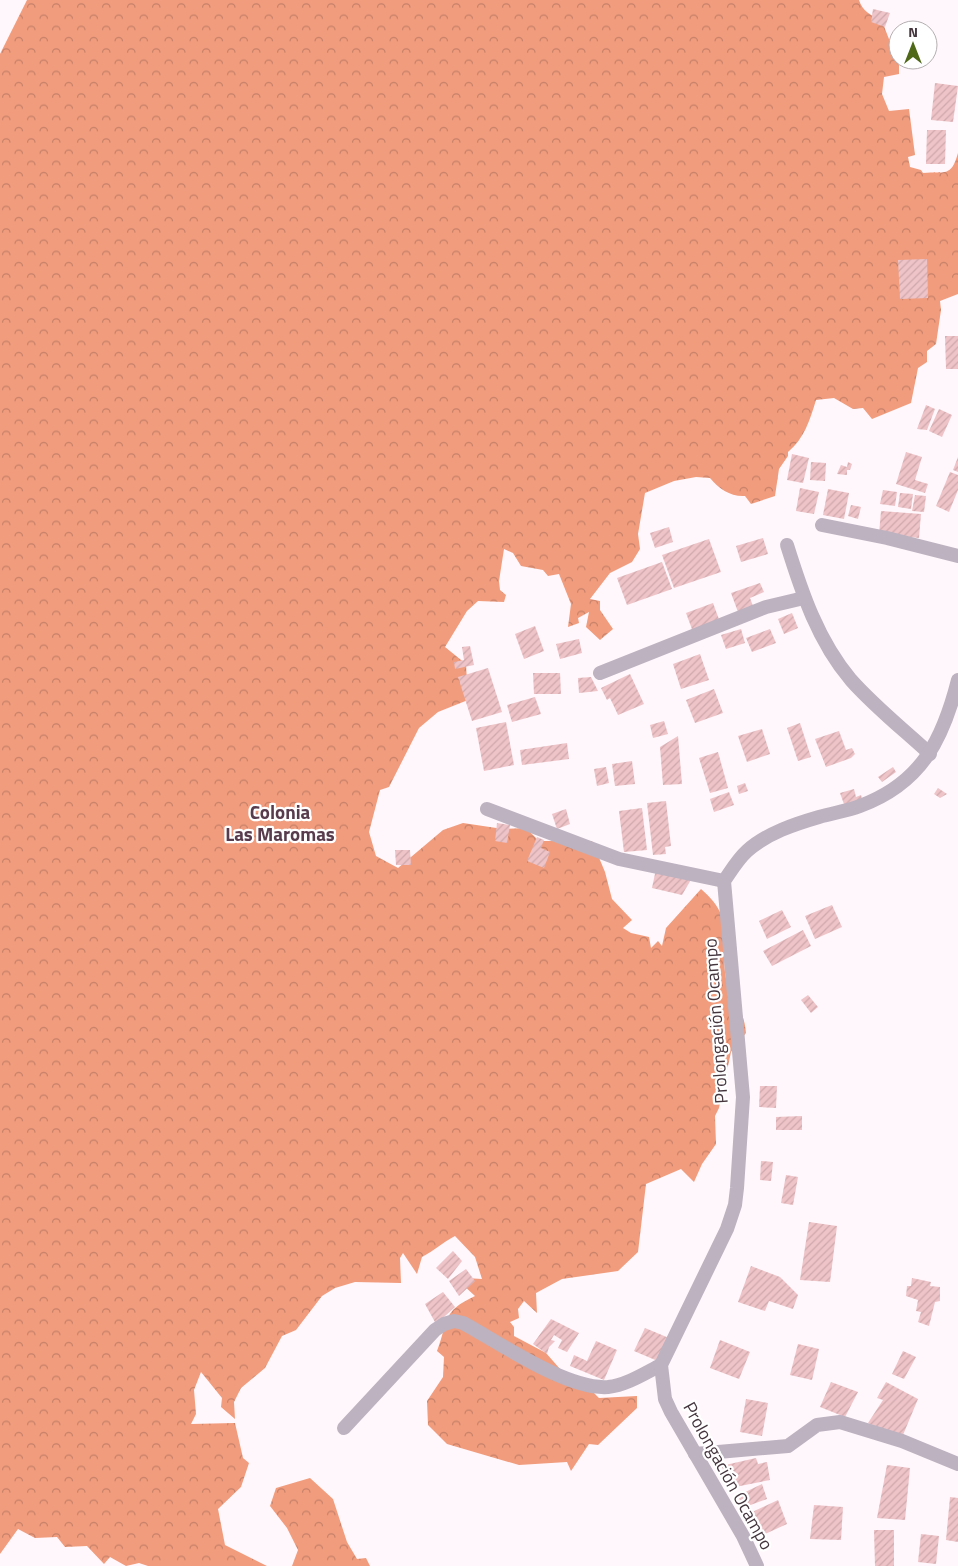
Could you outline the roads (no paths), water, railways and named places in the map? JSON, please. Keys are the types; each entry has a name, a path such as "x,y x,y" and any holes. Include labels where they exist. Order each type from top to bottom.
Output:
{"street":[{"path":"822,525 887,538 958,556"},
{"path":"787,545 804,598 822,637 851,680 930,754"},
{"path":"600,673 766,607 804,598"},
{"path":"487,809 619,860 724,881 747,851 771,835 796,824 860,807 878,798 911,776 930,754 951,708 958,680"},
{"name":"Prolongación Ocampo","path":"724,881 742,1080 737,1188 727,1229 661,1365 665,1399 743,1536 757,1566"},
{"path":"344,1428 435,1330 454,1322 463,1323 549,1370 590,1387 610,1387 627,1382 661,1365"},
{"path":"695,1454 788,1446 817,1425 840,1422 902,1441 958,1464"}],"district":[{"name":"Colonia Las Maromas","path":"280,823"}]}
